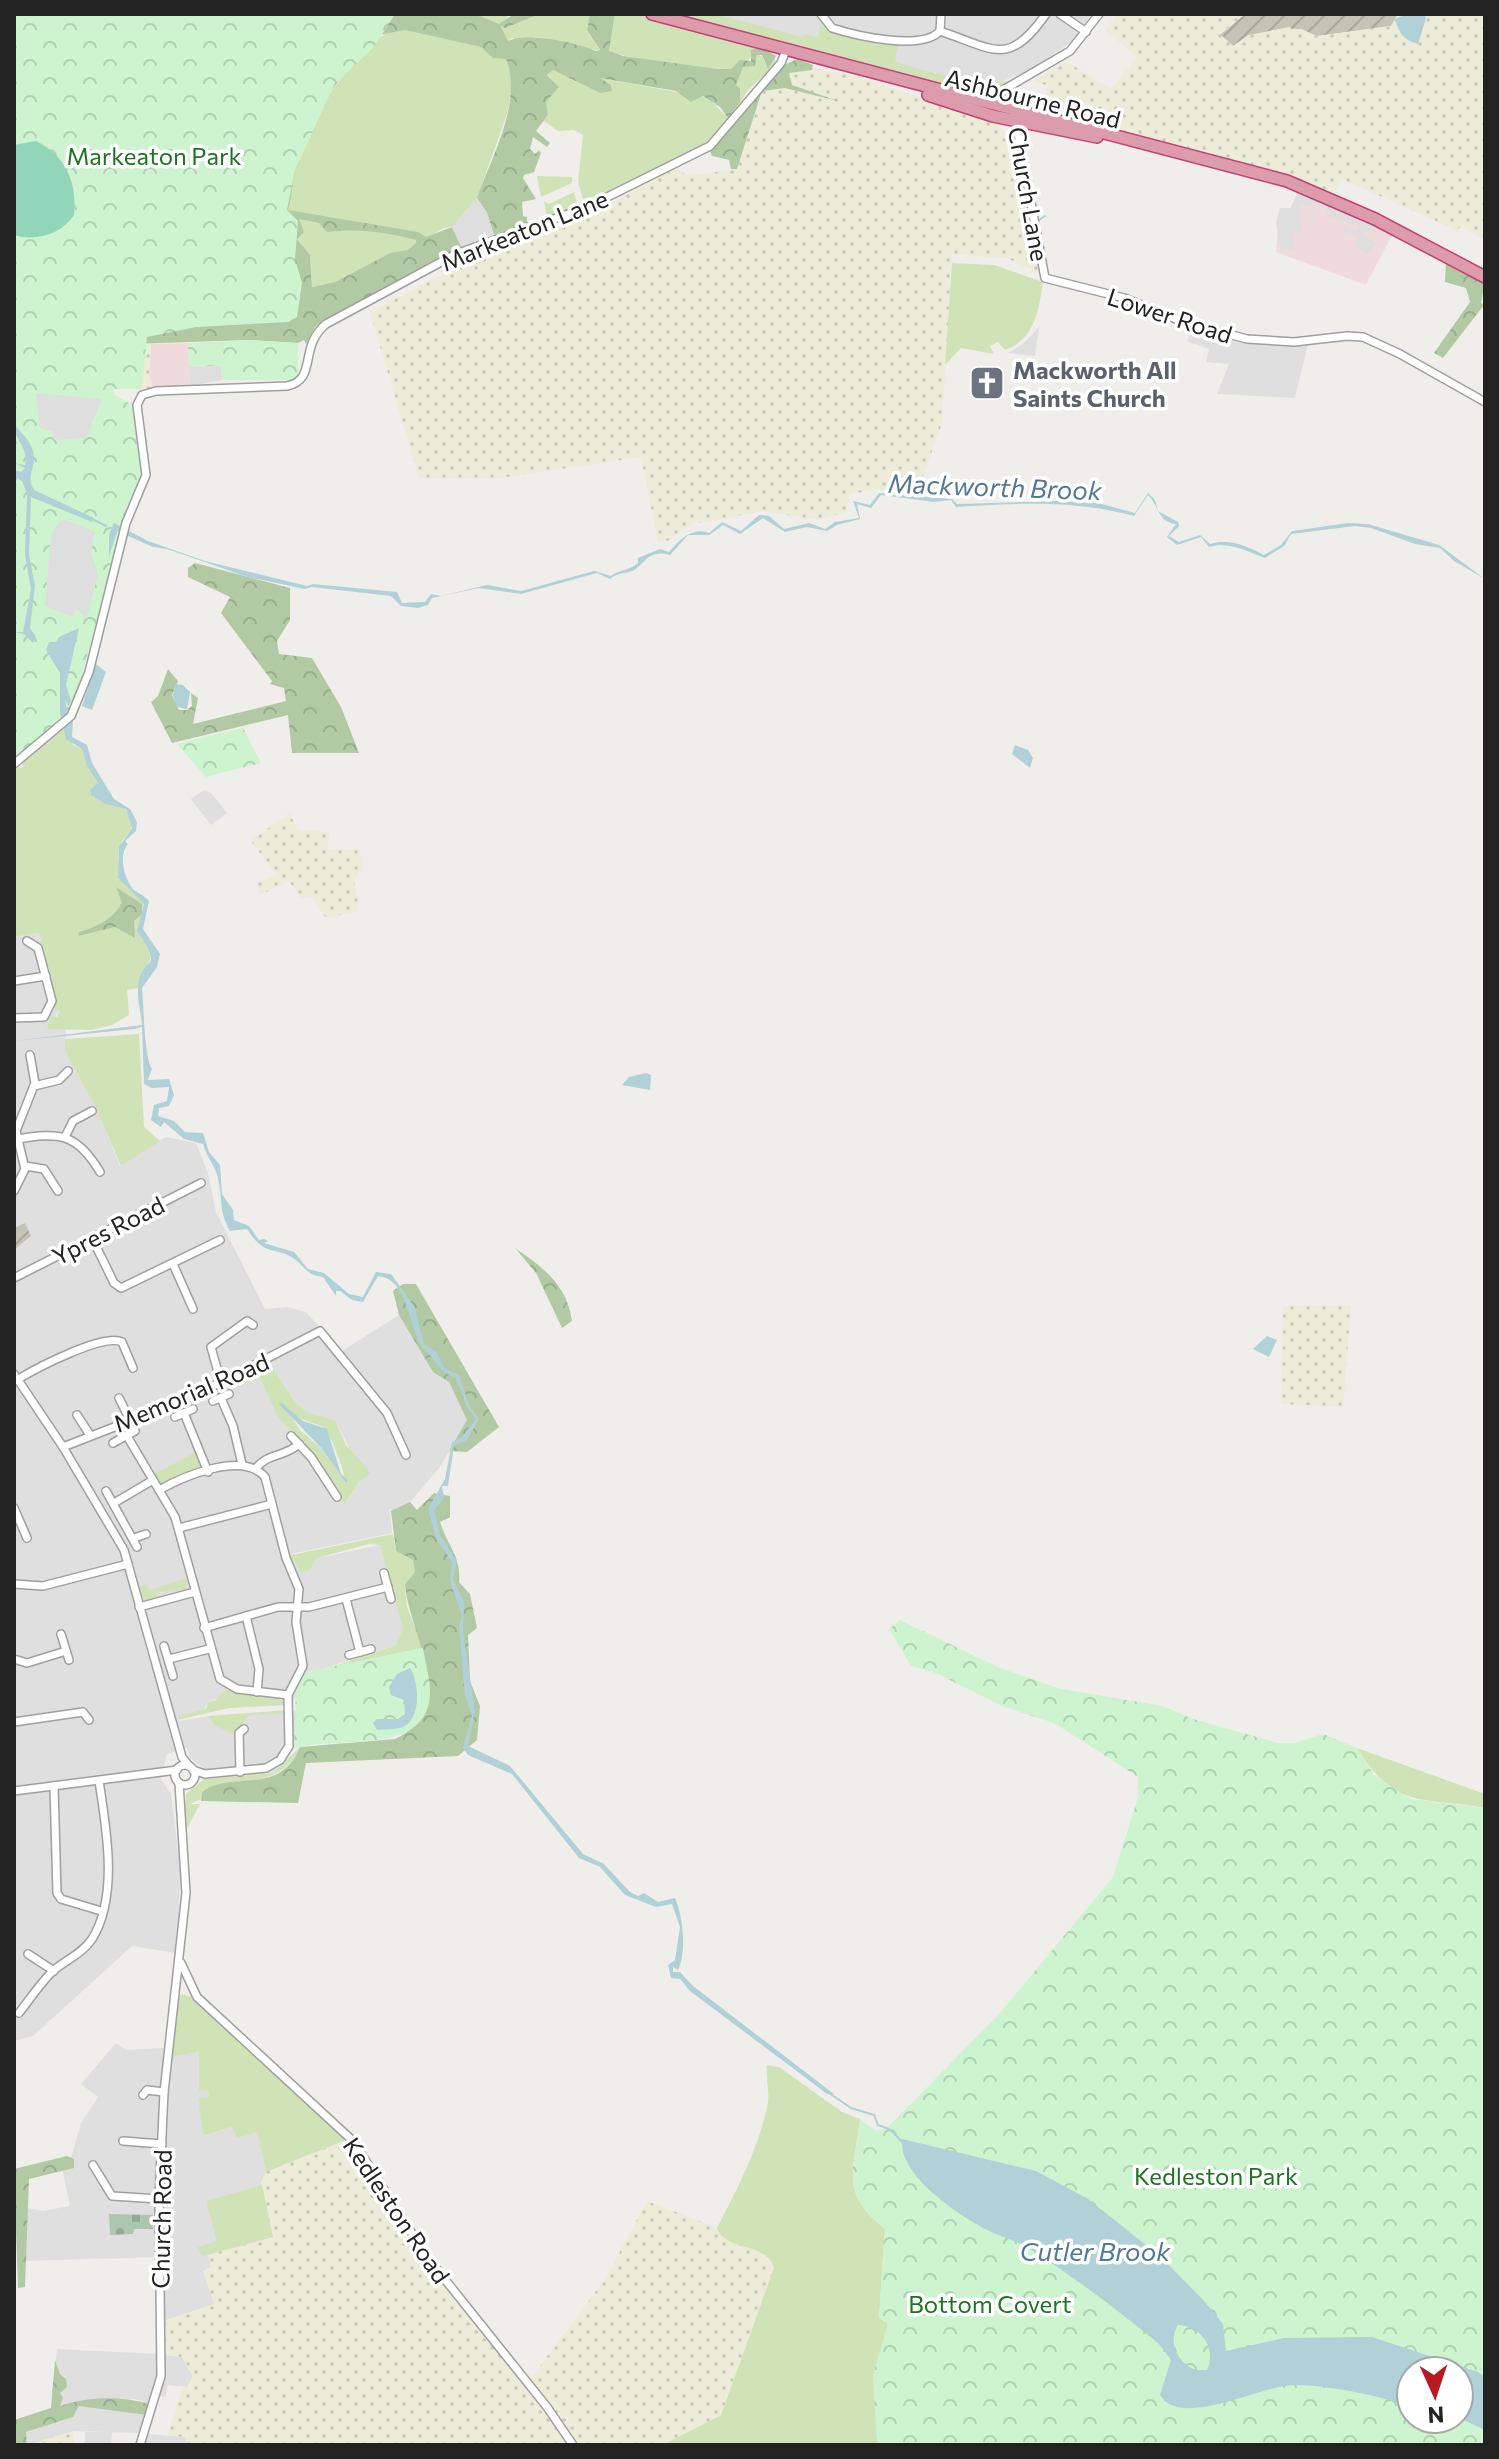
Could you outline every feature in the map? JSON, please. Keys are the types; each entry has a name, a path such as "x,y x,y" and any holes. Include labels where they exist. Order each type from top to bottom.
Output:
{"highway":[{"name":"Ashbourne Road","path":"652,14 856,69 994,111 1202,157 1287,181 1325,196 1485,277"}],"street":[{"path":"821,14 832,28 919,42 931,40 940,31 941,14"},
{"path":"940,31 1006,50 1024,43 1046,14"},
{"path":"1060,14 1086,32"},
{"path":"994,111 1001,92 1067,54 1099,14"},
{"name":"Markeaton Lane","path":"14,764 71,716 94,656 126,523 146,475 137,405 145,393 225,386 287,386 301,382 306,376 311,340 326,324 456,254 585,208 710,146 781,63 786,50"},
{"name":"Church Lane","path":"1015,116 1045,278"},
{"name":"Lower Road","path":"1045,278 1124,298 1194,326 1247,339 1294,342 1363,337 1485,402"},
{"path":"14,1018 46,1016 52,999 38,948 27,941"},
{"path":"14,981 46,976"},
{"path":"14,1191 22,1182 25,1166 17,1139 17,1123 34,1086 30,1055"},
{"path":"34,1086 59,1080 68,1071"},
{"path":"14,1103 24,1107"},
{"path":"65,1137 73,1121 92,1111"},
{"path":"17,1139 65,1137 81,1145 99,1166"},
{"path":"25,1166 44,1169 58,1191"},
{"name":"Ypres Road","path":"14,1278 201,1183"},
{"path":"92,1238 118,1288 220,1240"},
{"path":"173,1264 192,1298 193,1309"},
{"path":"221,1383 211,1347 249,1320"},
{"name":"Memorial Road","path":"63,1447 221,1383 284,1352 316,1331 324,1332 387,1413 406,1455"},
{"path":"133,1368 121,1340 16,1377 121,1543 182,1757 191,1768 205,1774 266,1768 285,1755 291,1735 288,1695 303,1666 296,1628 299,1582 286,1558 265,1477 256,1468 242,1464 208,1472 159,1490"},
{"path":"119,1398 130,1420"},
{"path":"221,1398 233,1426 242,1464"},
{"path":"175,1417 193,1409"},
{"path":"184,1413 208,1472"},
{"path":"77,1415 90,1435"},
{"path":"113,1443 135,1431"},
{"path":"127,1436 179,1528 217,1675 224,1683 257,1692 288,1695"},
{"path":"291,1436 326,1490 337,1497"},
{"path":"256,1468 266,1457 288,1452 299,1444"},
{"path":"114,1503 153,1480"},
{"path":"106,1491 137,1547"},
{"path":"179,1528 272,1504"},
{"path":"14,1508 27,1538"},
{"path":"134,1538 146,1534"},
{"path":"14,1584 43,1586 128,1564"},
{"path":"384,1573 391,1599"},
{"path":"204,1628 286,1606 297,1608 346,1599 388,1587"},
{"path":"139,1607 195,1592"},
{"path":"346,1599 360,1652"},
{"path":"246,1616 259,1669 257,1692"},
{"path":"61,1634 69,1660"},
{"path":"164,1646 173,1676"},
{"path":"169,1659 209,1649"},
{"path":"349,1655 371,1649"},
{"path":"14,1659 27,1663 66,1651"},
{"path":"14,1722 83,1708 89,1720"},
{"path":"240,1772 235,1738 244,1729"},
{"path":"178,1775 182,1757"},
{"path":"178,1775 191,1768"},
{"path":"191,1768 191,1782"},
{"path":"14,1791 164,1774 178,1775 191,1782"},
{"path":"182,1796 191,1782 205,1774"},
{"name":"Kedleston Road","path":"178,1775 182,1796 186,1893 176,1988 197,1997"},
{"path":"19,2013 28,1998 54,1971 89,1943 101,1911 107,1861 99,1781"},
{"path":"54,1786 57,1893 61,1899 101,1911"},
{"path":"32,1958 54,1971"},
{"name":"Kedleston Road","path":"180,1959 197,1997 353,2141 427,2257 547,2407 573,2445"},
{"path":"176,1988 191,1987"},
{"name":"Church Road","path":"140,2445 161,2376 159,2199 164,2092 176,1988"},
{"path":"143,2095 147,2090 164,2092"},
{"path":"123,2141 162,2144"},
{"path":"93,2165 112,2196 159,2199"}],"shaded area":[{"path":"705,14 1092,14 1071,42 1032,69 984,89"},
{"path":"1245,14 1398,14 1391,26 1317,36 1301,29 1249,35 1233,46 1220,35"},
{"path":"1299,189 1393,233 1366,285 1276,252 1280,208 1291,208"},
{"path":"1299,189 1377,224 1374,232 1367,229 1364,235 1376,243 1369,254 1355,247 1358,238 1344,234 1344,225 1357,231 1360,225 1326,216 1326,207 1300,205 1301,231 1294,231 1294,251 1280,248 1276,222 1280,208 1291,208"},
{"path":"477,198 487,213 495,238 462,248 452,227"},
{"path":"1039,327 1035,356 1008,353 1024,343"},
{"path":"1192,329 1239,343 1308,344 1295,398 1217,394 1229,364 1206,362 1209,349 1187,341"},
{"path":"188,343 190,386 154,388 149,377 151,344"},
{"path":"221,366 222,380 190,386 189,367"},
{"path":"36,393 102,399 86,438 54,440 53,432 40,428"},
{"path":"67,520 95,532 91,552 98,574 87,618 76,609 73,617 45,606 51,535 60,521"},
{"path":"204,790 211,793 227,813 211,825 191,799"},
{"path":"37,933 44,937 39,944 59,1010 48,1029 66,1028 65,1051 96,1107 120,1166 166,1137 196,1143 208,1173 216,1212 265,1309 287,1307 306,1312 342,1351 399,1315 433,1372 449,1382 468,1420 440,1467 412,1500 397,1511 390,1510 392,1533 291,1554 300,1573 310,1570 317,1558 380,1545 404,1629 396,1645 310,1673 296,1691 297,1699 284,1701 233,1693 208,1702 203,1711 178,1717 179,1721 208,1716 214,1725 238,1730 249,1715 297,1711 294,1748 283,1767 273,1773 204,1779 203,1768 190,1758 187,1748 167,1754 161,1779 171,1794 181,1874 176,1953 132,1946 33,2036 14,2041 14,937","holes":["270,1363 295,1402 309,1413 335,1420 351,1451 359,1482 347,1502 309,1451 277,1416 260,1378 230,1385"]},
{"path":"25,1223 31,1236 14,1250 14,1228"},
{"path":"116,2043 126,2050 164,2048 164,2058 199,2052 199,2089 209,2090 208,2099 198,2098 204,2136 232,2127 257,2132 266,2172 261,2182 273,2237 203,2271 215,2304 163,2321 162,2257 21,2261 22,2207 43,2211 70,2206 61,2163 71,2158 81,2123 98,2097 81,2084"},
{"path":"57,2349 157,2354 156,2379 150,2404 135,2399 59,2406 52,2392"},
{"path":"166,2355 182,2357 193,2377 187,2387 168,2385 165,2397 160,2396"},
{"path":"79,2406 147,2415 139,2433 74,2431 27,2445 26,2432 73,2417"},
{"path":"85,2432 112,2432 111,2445 78,2445 85,2442"},
{"path":"147,2434 187,2437 186,2445 143,2445"}],"green space":[{"name":"Markeaton Park","path":"14,14 395,14 374,47 334,85 295,170 287,210 298,221 295,259 302,283 297,317 288,322 196,327 147,337 142,389 113,389 114,394 136,407 143,473 124,520 74,704 69,713 14,761"},
{"path":"349,14 476,14 499,24 514,14 540,14 505,28 500,25 508,41 516,38 551,39 596,51 600,50 587,30 590,14 615,14 609,51 623,56 731,69 740,60 751,61 751,50 760,47 776,56 768,69 762,55 757,55 755,66 743,67 736,85 740,89 740,102 728,118 720,107 703,96 691,102 676,91 600,78 611,85 612,91 600,93 553,70 547,75 559,87 546,102 548,115 536,131 550,143 547,147 533,137 530,149 535,154 539,150 541,153 534,172 523,178 536,199 522,202 523,216 527,217 527,222 537,222 495,238 487,213 477,198 508,111 511,93 506,59 493,58 481,47 405,30 379,35"},
{"path":"476,14 514,14 506,17 518,23 540,14 590,14 587,30 600,51 536,37 524,41 511,38 508,42 499,24"},
{"path":"615,14 640,14 760,47 744,63 722,70 609,52"},
{"path":"670,14 715,14 803,37 804,34 818,37 821,23 831,30 899,42 895,62 970,83 1013,81 981,94"},
{"path":"1117,14 1245,14 1220,34 1233,46 1249,35 1289,27 1317,36 1391,26 1398,14 1485,14 1485,241 1461,225 1458,231 1342,179 1334,194 1224,157 1099,126 1072,115 1042,111 1048,85 1033,82 1067,62 1111,89 1137,57 1105,30"},
{"path":"405,30 482,47 506,58 514,79 507,114 477,198 452,227 443,228 408,251 390,253 335,282 312,287 310,255 290,224 288,212 294,169 314,121 342,77 386,33"},
{"path":"364,43 374,47 359,58 334,87 306,141 323,92"},
{"path":"757,55 762,56 766,66 775,59 775,65 748,90 737,108 740,102 736,85 743,66 755,66"},
{"path":"797,59 813,65 812,70 789,73 792,85 838,101 785,88 762,91 737,169 731,169 729,160 712,156 709,148 784,65"},
{"path":"809,67 860,77 999,125 1012,143 1039,273 1007,258 952,254 942,423 915,499 878,489 850,494 846,512 817,520 763,511 692,524 667,541 658,542 641,457 500,478 419,478 370,312 500,245 526,241 585,217 676,168 688,176 737,169 762,91 784,88 786,71"},
{"path":"553,70 600,93 600,78 708,98 728,118 703,146 588,200 583,199 578,182 583,135 574,130 558,131 544,121 548,115 546,102 559,87 547,74"},
{"path":"36,141 55,154 67,171 74,192 74,215 55,232 31,238 14,235 14,145"},
{"path":"298,163 288,210 418,232 426,237 452,227 462,248 326,319 315,327 306,344 304,340 298,343 248,340 103,345 45,257 288,322 297,316 282,209","holes":["299,219 319,223 327,232 372,232 416,240 416,243 408,250 390,253 335,282 312,287 310,255 297,239 304,232"]},
{"path":"537,176 572,177 572,183 541,197"},
{"path":"574,192 578,207 547,218 544,201 549,204"},
{"path":"1446,259 1485,283 1481,303 1484,305 1443,358 1434,353 1470,302 1466,288 1445,282"},
{"path":"952,263 994,265 1043,282 1034,322 1023,339 1005,350 998,342 990,346 994,354 961,348 945,365"},
{"path":"248,340 298,343 298,376 287,380 222,380 221,366 189,367 188,343"},
{"path":"116,344 151,344 149,376 154,388 121,388"},
{"path":"195,563 290,588 290,620 277,641 279,654 312,658 341,707 359,753 292,753 288,715 172,743 151,702 158,696 168,669 178,681 172,695 179,710 192,706 191,693 198,698 193,724 286,701 284,688 270,684 272,681 221,613 230,597 188,577 188,568"},
{"path":"62,728 67,730 73,745 82,749 98,783 90,790 91,795 105,804 124,808 129,816 131,827 119,850 118,877 144,901 138,931 146,940 151,954 138,988 127,990 129,1015 112,1025 91,1030 47,1029 50,1016 57,1017 59,1011 54,1007 49,969 39,944 43,937 37,933 14,937 14,769 23,767 22,764"},
{"path":"243,728 261,763 206,777 177,744"},
{"path":"289,813 298,830 329,832 328,850 360,849 361,869 354,881 360,911 326,918 310,896 302,899 289,881 260,895 257,883 277,875 251,841"},
{"path":"116,887 142,904 142,914 134,921 135,938 115,927 78,936 79,932 104,922 118,909 122,903"},
{"path":"139,1034 144,1127 160,1141 121,1166 96,1108 65,1051 65,1039"},
{"path":"515,1248 544,1270 565,1297 572,1321 562,1328 536,1273"},
{"path":"403,1284 416,1284 499,1427 467,1452 449,1451 467,1420 449,1382 433,1372 399,1315 393,1291"},
{"path":"1351,1305 1343,1407 1281,1404 1283,1306"},
{"path":"270,1363 295,1402 309,1413 335,1420 346,1445 370,1473 359,1482 345,1504 309,1451 277,1416 260,1378 232,1389 230,1384","holes":["282,1403 290,1412 325,1429 337,1453 346,1483 323,1450 300,1430"]},
{"path":"198,1451 203,1465 201,1470 159,1483 154,1474"},
{"path":"434,1493 450,1496 450,1517 440,1522 456,1559 459,1582 470,1594 477,1628 468,1635 470,1681 480,1706 477,1740 458,1756 306,1763 298,1803 201,1801 202,1792 214,1786 255,1780 280,1772 300,1747 395,1739 415,1726 425,1709 429,1690 427,1669 405,1584 415,1572 413,1560 396,1551 391,1511 410,1502 417,1510"},
{"path":"393,1534 396,1551 413,1560 415,1572 405,1585 407,1607 423,1648 332,1667 396,1645 403,1629 380,1545 369,1544 317,1558 310,1570 300,1573 291,1555"},
{"path":"187,1578 186,1589 156,1592 157,1597 147,1600 141,1596 138,1587 146,1585 150,1590"},
{"name":"Kedleston Park","path":"900,1620 1000,1668 1061,1689 1163,1706 1193,1719 1278,1743 1294,1743 1323,1734 1357,1748 1374,1775 1411,1799 1485,1808 1485,2445 877,2445 873,2375 888,2323 879,2318 885,2229 870,2216 855,2192 853,2167 860,2119 876,2131 885,2129 1000,2013 1113,1877 1138,1797 1138,1777 1054,1723 1004,1707 936,1673 911,1666 889,1629"},
{"path":"423,1648 430,1692 426,1713 415,1726 398,1735 378,1740 294,1748 296,1691 305,1672"},
{"path":"225,1690 281,1700 287,1705 229,1708 178,1720 178,1716 206,1709 208,1702 216,1700"},
{"path":"287,1710 287,1714 249,1715 235,1735 214,1725 208,1716"},
{"path":"300,1747 293,1760 271,1776 202,1791 201,1799 190,1804 200,1804 183,1836 186,1794 204,1779 273,1773"},
{"path":"1357,1748 1485,1794 1485,1808 1427,1800 1398,1792 1384,1782"},
{"path":"181,1994 195,1998 348,2139 266,2172 257,2132 237,2138 232,2127 203,2136 198,2098 208,2098 209,2091 199,2090 199,2052 170,2057 176,2003"},
{"path":"767,2065 779,2067 842,2112 860,2119 853,2167 855,2192 870,2216 885,2229 879,2318 904,2333 1395,2416 1395,2435 1475,2435 1475,2426 1485,2430 1485,2445 663,2445 721,2415 774,2268 763,2254 728,2241 717,2228 759,2135 768,2102"},
{"path":"348,2139 425,2257 560,2430 568,2445 186,2445 186,2437 168,2435 182,2388 187,2387 193,2376 182,2357 166,2355 163,2321 214,2304 203,2271 211,2269 208,2255 273,2237 261,2182 266,2172"},
{"path":"67,2156 74,2159 74,2168 29,2179 25,2287 18,2288 14,2169"},
{"path":"262,2185 273,2237 202,2256 198,2247 217,2241 206,2201"},
{"path":"647,2201 713,2226 728,2240 762,2252 774,2268 721,2415 663,2445 575,2445 529,2381 606,2278"},
{"path":"109,2214 153,2215 153,2229 134,2229 133,2234 110,2235"},
{"path":"55,2360 67,2387 60,2393 63,2398 60,2406 105,2398 128,2400 150,2404 147,2415 79,2406 73,2417 26,2432 27,2445 14,2445 14,2420 51,2408"},
{"path":"73,2431 74,2445 29,2445"}],"water":[{"path":"1408,14 1424,14 1426,18 1418,44 1400,32 1395,19"},
{"path":"14,424 32,448 34,463 30,478 34,490 94,518 92,522 31,497 29,554 35,586 30,628 36,637 33,643 24,634 14,632 23,632 31,589 25,555 27,494 22,481 14,477 14,470 21,472 25,468 14,463 25,465 26,459"},
{"path":"879,493 952,499 957,504 1098,503 1135,513 1148,493 1155,500 1158,510 1148,495 1134,516 1068,505 956,507 951,500 934,502 881,495 871,508 857,504 860,519 827,531 807,527 785,532 763,518 740,534 723,525 709,535 689,535 697,531 709,533 722,522 741,531 759,515 769,516 784,529 809,523 825,529 835,522 859,518 853,501 870,505"},
{"path":"1158,511 1178,522 1179,526 1169,536 1179,542 1200,535 1210,544 1238,544 1264,555 1281,545 1292,531 1348,523 1368,524 1439,545 1485,579 1454,561 1440,548 1355,526 1291,534 1284,546 1265,558 1230,546 1209,547 1201,537 1177,545 1167,537 1176,524 1165,520"},
{"path":"114,523 148,541 205,561 307,586 397,592 402,603 425,602 431,594 441,596 487,585 521,591 594,571 611,576 635,566 638,558 660,549 669,552 687,536 670,555 655,554 634,570 610,579 597,573 521,594 479,588 432,598 428,605 418,608 401,606 391,596 312,587 305,589 248,577 153,547 117,531 109,557 109,535"},
{"path":"79,628 66,685 71,701 68,706 65,699 69,723 73,719 72,737 87,745 92,763 114,799 130,809 137,822 136,831 125,841 128,844 123,854 123,866 133,889 149,901 143,929 160,954 157,967 142,988 146,1043 152,1069 148,1080 169,1079 174,1095 169,1106 159,1108 158,1116 174,1121 185,1132 203,1133 209,1152 220,1165 222,1194 233,1210 234,1220 249,1226 259,1240 264,1239 268,1241 264,1243 294,1252 308,1269 324,1273 349,1294 363,1297 376,1272 391,1274 414,1306 424,1344 437,1352 444,1368 459,1375 469,1405 479,1419 467,1440 454,1446 448,1486 442,1486 444,1498 434,1510 440,1535 457,1561 453,1579 464,1602 463,1632 475,1711 468,1746 510,1766 583,1854 604,1864 630,1892 638,1896 644,1893 658,1902 675,1898 682,1924 683,1944 681,1962 678,1970 673,1967 673,1972 680,1972 693,1986 834,2094 827,2094 690,1991 680,1979 671,1978 668,1965 675,1960 680,1927 672,1904 656,1907 625,1895 600,1867 579,1858 512,1774 468,1755 463,1748 472,1715 465,1696 459,1625 462,1616 450,1581 452,1562 436,1538 428,1509 445,1479 452,1442 462,1437 476,1419 456,1380 441,1369 420,1343 397,1287 389,1279 378,1276 363,1302 352,1300 340,1291 336,1291 336,1296 323,1277 309,1272 287,1254 265,1248 247,1229 230,1231 222,1211 217,1174 203,1144 184,1139 164,1122 161,1127 151,1120 154,1105 167,1101 169,1087 152,1088 144,1084 142,1027 14,1041 142,1025 138,987 151,959 137,931 144,904 118,878 119,847 132,828 126,809 105,804 91,795 90,790 98,783 87,766 82,749 66,739 60,713 60,673 46,650 49,642 56,642 59,637"},
{"path":"96,664 106,672 92,710 82,706"},
{"path":"176,684 183,685 190,692 187,709 177,707 173,695"},
{"path":"1015,745 1028,750 1033,758 1030,768 1012,754"},
{"path":"646,1073 651,1075 650,1090 622,1085 629,1077"},
{"path":"1267,1336 1277,1340 1269,1357 1253,1349"},
{"path":"282,1403 303,1421 327,1429 341,1474 348,1480 346,1483 323,1450 279,1404"},
{"path":"410,1668 417,1690 413,1716 403,1727 377,1730 373,1723 377,1719 398,1719 405,1714 404,1700 391,1695 389,1687 397,1674"},
{"name":"Cutler Brook","path":"902,2139 1036,2171 1088,2199 1161,2257 1204,2301 1223,2324 1226,2351 1284,2338 1372,2337 1427,2355 1395,2355 1395,2402 1355,2392 1296,2385 1204,2407 1171,2405 1160,2395 1171,2360 1159,2344 1047,2260 959,2213 931,2192 909,2166 903,2153","holes":["1178,2325 1194,2330 1209,2347 1207,2370 1198,2370 1184,2363 1175,2349"]},
{"name":"Cutler Brook","path":"1475,2371 1485,2377 1485,2430 1475,2425"}],"waterway":[{"path":"1036,222 1045,216"},
{"name":"Mackworth Brook","path":"94,520 106,526"},
{"path":"829,2093 851,2108 874,2115 878,2125 891,2130 903,2143"}],"place":[{"name":"Mackworth All Saints Church","path":"987,383"}],"park label":[{"name":"Bottom Covert","path":"990,2303"}]}
